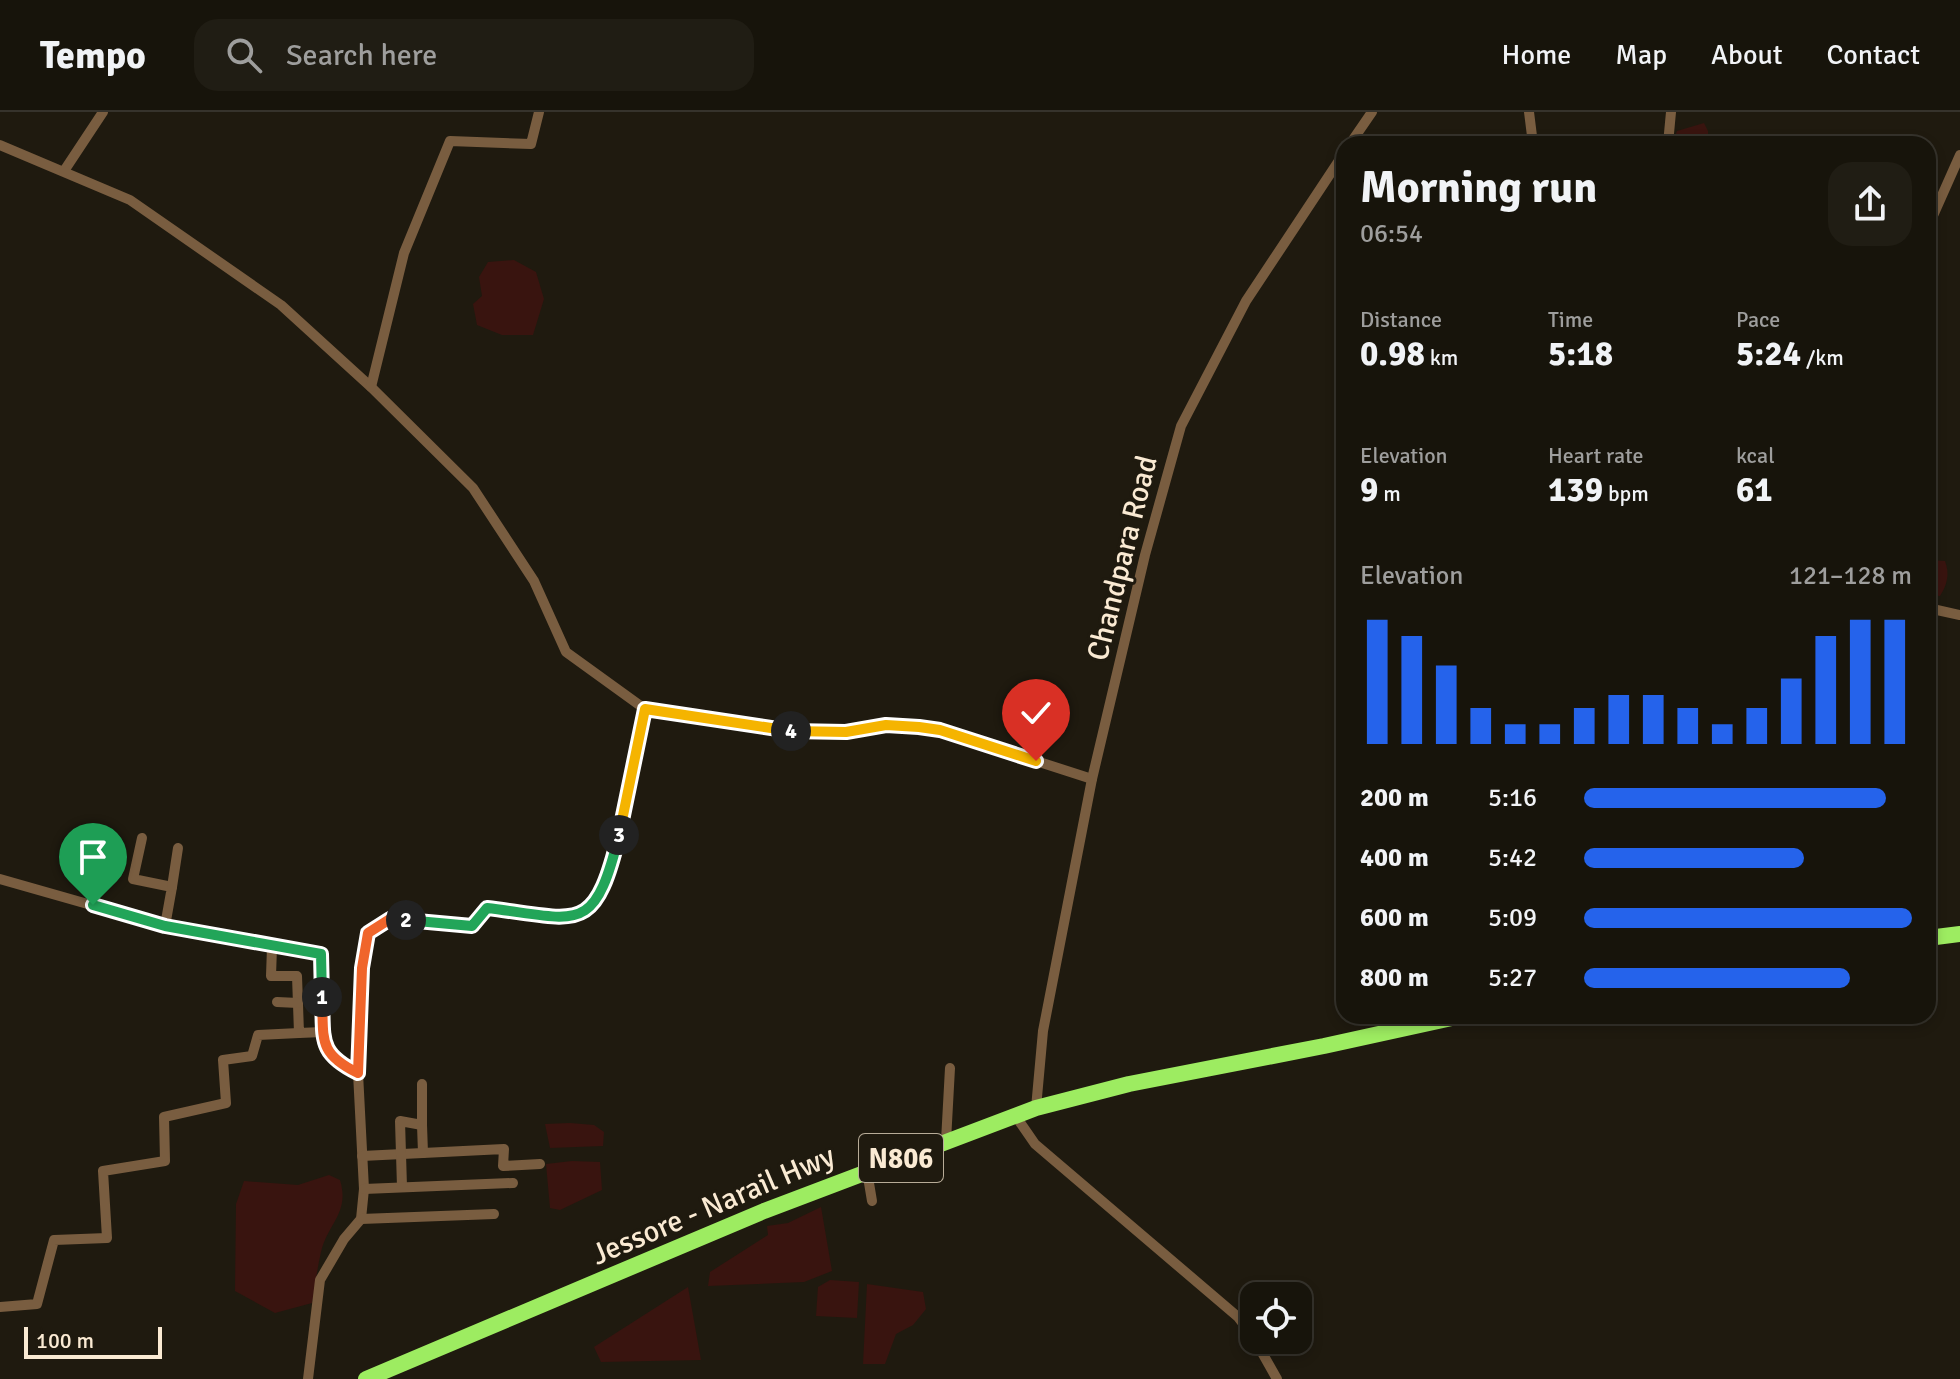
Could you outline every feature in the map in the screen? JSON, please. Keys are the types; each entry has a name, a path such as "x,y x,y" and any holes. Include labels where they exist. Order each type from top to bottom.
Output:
{"highway":[{"path":"1936,937 1960,934"},
{"name":"Jessore - Narail Hwy","path":"366,1379 764,1211 1015,1115 1129,1084 1422,1024"}],"street":[{"path":"64,171 103,112"},
{"path":"371,387 404,253 450,141 531,144 539,112"},
{"path":"1356,136 1372,112"},
{"path":"1529,112 1532,136"},
{"path":"1669,136 1671,112"},
{"path":"0,145 130,200 281,305 371,387 473,488 534,581 566,652 645,709 783,731 846,732 886,725 930,728 1092,779"},
{"path":"1936,209 1960,155"},
{"name":"Chandpara Road","path":"1036,1108 1043,1031 1092,779 1145,555 1181,426 1246,301 1336,165"},
{"path":"1936,610 1960,615"},
{"path":"308,1379 320,1280 344,1239 361,1219 364,1189 358,1073 362,968 368,933 390,919 472,926 487,908 558,919 586,912 600,898 619,834 645,709"},
{"path":"142,838 133,879 172,887"},
{"path":"165,926 178,848"},
{"path":"0,879 165,926 321,954 325,1046 332,1058 358,1073"},
{"path":"272,947 271,976 297,976 299,1033"},
{"path":"277,1002 298,1003"},
{"path":"0,1307 37,1304 54,1240 107,1238 103,1171 165,1161 164,1117 226,1103 223,1060 252,1056 258,1035 323,1032"},
{"path":"946,1141 950,1068"},
{"path":"422,1084 423,1153"},
{"path":"1015,1115 1035,1144 1240,1320"},
{"path":"402,1187 400,1121 422,1125"},
{"path":"362,1156 504,1149 503,1166 540,1164"},
{"path":"867,1171 872,1201"},
{"path":"364,1189 513,1183"},
{"path":"361,1219 494,1214"},
{"path":"1266,1354 1277,1379"}],"shaded area":[{"path":"1704,123 1708,136 1675,136 1677,131"},
{"path":"514,260 536,272 544,299 533,335 502,335 477,325 473,304 482,296 479,277 488,262"},
{"path":"1936,560 1945,561 1947,570 1940,596 1936,596"},
{"path":"545,1124 594,1125 604,1132 603,1146 550,1148"},
{"path":"600,1162 602,1190 560,1210 550,1208 546,1164"},
{"path":"329,1175 340,1180 342,1201 321,1252 312,1303 275,1313 235,1291 236,1204 244,1181 298,1185"},
{"path":"821,1207 832,1271 804,1282 708,1286 710,1272 768,1235 767,1226 788,1223"},
{"path":"830,1280 859,1282 857,1318 816,1316 818,1287"},
{"path":"867,1284 923,1292 926,1309 913,1325 896,1334 885,1364 863,1364"},
{"path":"688,1287 701,1360 601,1362 594,1347"}],"route":[{"path":"93,905 165,926 321,954 325,1046 332,1058 358,1073 362,968 368,933 390,919 472,926 487,908 558,919 586,912 600,898 614,856 645,709 783,731 846,732 886,725 919,727 940,730 1036,761"}]}
